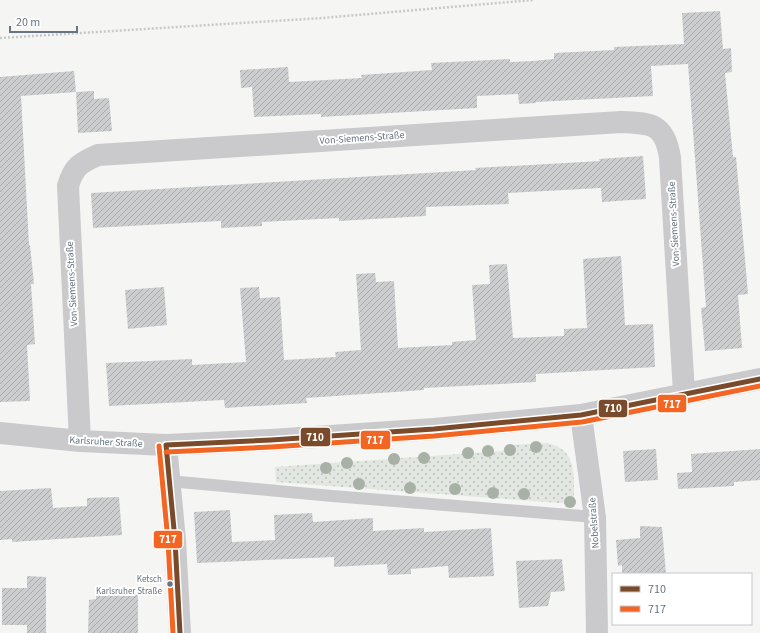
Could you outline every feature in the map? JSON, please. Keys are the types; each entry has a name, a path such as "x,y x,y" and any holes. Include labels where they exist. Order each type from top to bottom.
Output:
{"street":[{"name":"Von-Siemens-Straße","path":"80,441 68,186 72,175 82,162 98,156 621,122 650,124 662,133 668,145 670,158 684,393"},
{"name":"Karlsruher Straße","path":"0,433 80,441 166,445 271,440 434,429 581,415 684,393 760,379"},
{"name":"Nobelstraße","path":"581,415 595,517 597,633"},
{"path":"166,445 175,540 180,633"}],"lane":[{"path":"170,480 332,496 595,517"}],"path":[{"path":"0,38 322,18 504,1 533,0"}],"shaded area":[{"path":"547,443 558,447 565,452 570,459 574,476 574,504 276,482 275,467 502,451 507,445"}],"building":[{"path":"720,11 723,49 731,48 732,72 725,73 733,157 736,157 748,294 738,295 742,348 705,351 701,308 706,307 688,64 651,66 653,96 519,104 518,94 477,96 477,108 321,117 321,114 254,117 252,87 241,88 240,70 288,67 289,82 362,78 361,75 432,70 431,63 510,59 510,62 533,61 554,59 554,53 614,50 614,47 684,44 682,13"},
{"path":"74,71 76,92 21,96 29,245 34,284 31,284 35,344 27,345 30,401 0,402 0,77"},
{"path":"94,91 94,99 109,98 112,131 78,133 76,92"},
{"path":"643,156 646,199 602,202 601,188 508,193 509,204 426,207 426,216 339,221 339,218 262,222 262,226 221,228 221,221 93,228 91,193 476,170 475,168 600,161 599,159"},
{"path":"621,256 625,325 653,324 655,367 536,374 536,382 424,388 424,390 306,398 307,403 225,408 224,400 109,406 106,363 192,359 192,365 246,362 240,288 259,287 260,298 280,297 284,360 336,357 335,352 361,350 356,274 375,273 376,282 394,281 398,348 452,345 452,342 476,340 472,285 490,284 489,265 507,264 513,338 564,336 564,329 587,328 583,259"},
{"path":"164,287 167,325 128,329 125,290"},
{"path":"656,449 658,480 625,482 623,451"},
{"path":"760,449 760,480 734,482 734,486 678,489 677,473 692,472 691,454"},
{"path":"51,488 53,508 87,506 87,498 119,497 122,535 12,542 12,539 0,540 0,491"},
{"path":"230,510 232,542 275,540 274,515 312,513 313,522 373,518 373,531 424,528 424,532 491,528 494,576 449,578 448,566 411,569 411,574 388,575 387,564 334,567 334,557 197,563 194,512"},
{"path":"640,526 662,527 666,573 622,573 622,565 618,566 616,540 640,538"},
{"path":"562,559 565,591 551,592 548,606 519,608 516,561"},
{"path":"27,576 46,577 46,633 27,633 27,625 2,625 2,588 27,588"},
{"path":"96,589 138,590 138,633 88,633 89,600 96,599"}],"transit line":[{"name":"710","path":"166,445 271,440 434,429 581,415 760,379"},
{"name":"717","path":"166,452 271,447 434,436 582,422 760,386"},
{"name":"710","path":"166,445 175,540 180,633"},
{"name":"717","path":"159,446 168,541 173,633"}],"place":[{"name":"Ketsch Karlsruher Straße","path":"170,584"}]}
